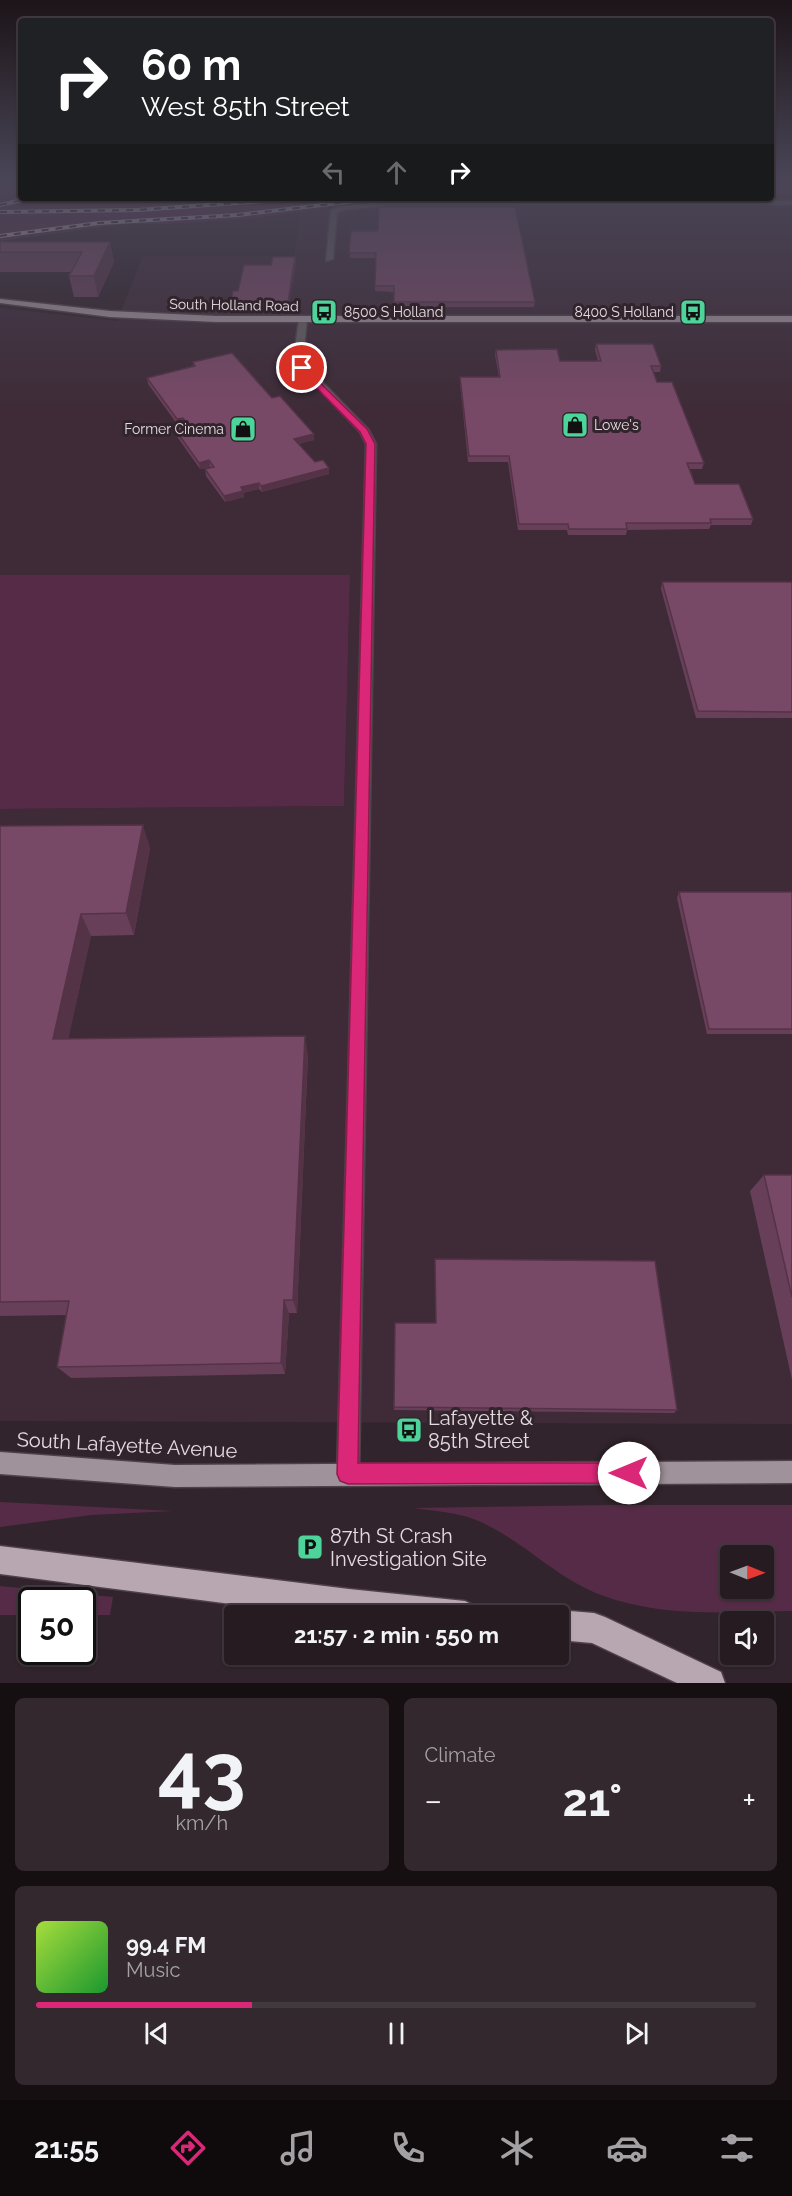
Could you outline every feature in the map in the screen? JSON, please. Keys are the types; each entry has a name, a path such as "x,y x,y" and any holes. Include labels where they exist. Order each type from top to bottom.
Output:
{"highway":[{"path":"0,1560 359,1605"},
{"path":"569,1626 594,1628 710,1683"}],"main road":[{"name":"South Holland Road","path":"0,301 142,316 303,319 792,319"},
{"name":"South Lafayette Avenue","path":"0,1463 175,1476 792,1472"}],"street":[{"path":"329,259 330,254"},
{"path":"303,319 298,362 364,430 371,444 348,1474"}],"shaded area":[{"path":"294,254 792,254 792,1424 0,1421 0,809 344,806 350,575 0,575 0,308 117,321 143,256 294,256"},
{"path":"0,575 350,575 344,806 0,809"},
{"path":"0,1502 173,1511 91,1515 0,1527"},
{"path":"792,1505 792,1611 696,1612 624,1602 584,1588 493,1528 469,1517 413,1508"},
{"path":"0,1586 18,1588 18,1615 0,1615"},
{"path":"96,1595 113,1597 110,1615 96,1615"}],"building":[{"path":"81,254 105,254 94,276 69,276"},
{"path":"376,254 525,254 535,302 394,302 394,286 375,286"},
{"path":"273,257 295,257 288,302 231,302 233,291 238,291 244,265 271,265"},
{"name":"Lowe's","path":"596,344 653,344 661,366 651,366 657,382 672,382 704,463 687,463 695,484 739,484 753,519 710,519 711,523 626,523 627,529 569,529 568,524 519,524 509,456 469,456 460,377 500,377 496,350 557,349 560,361 601,361"},
{"name":"Former Cinema","path":"232,353 272,398 280,396 314,434 294,439 315,462 323,460 329,468 261,486 259,483 241,487 243,491 224,496 205,469 214,467 209,460 199,463 172,425 186,422 183,418 177,419 147,378 195,366 193,362"},
{"path":"662,582 792,582 792,712 698,711"},
{"path":"143,825 126,913 81,914 53,1039 305,1036 293,1300 284,1300 281,1363 57,1367 69,1301 0,1302 0,826"},
{"path":"679,892 792,892 792,1029 709,1029"},
{"path":"764,1175 792,1175 792,1297"},
{"path":"435,1259 655,1261 677,1410 394,1407 395,1323 436,1323"}],"place":[{"name":"8500 S Holland","path":"324,312"},
{"name":"8400 S Holland","path":"693,312"},
{"name":"Lowe's","path":"575,425"},
{"name":"Former Cinema","path":"243,429"},
{"name":"Lafayette & 85th Street","path":"409,1430"},
{"name":"87th St Crash Investigation Site","path":"310,1547"}],"route":[{"path":"302,368 364,430 371,444 348,1474 629,1473"}]}
